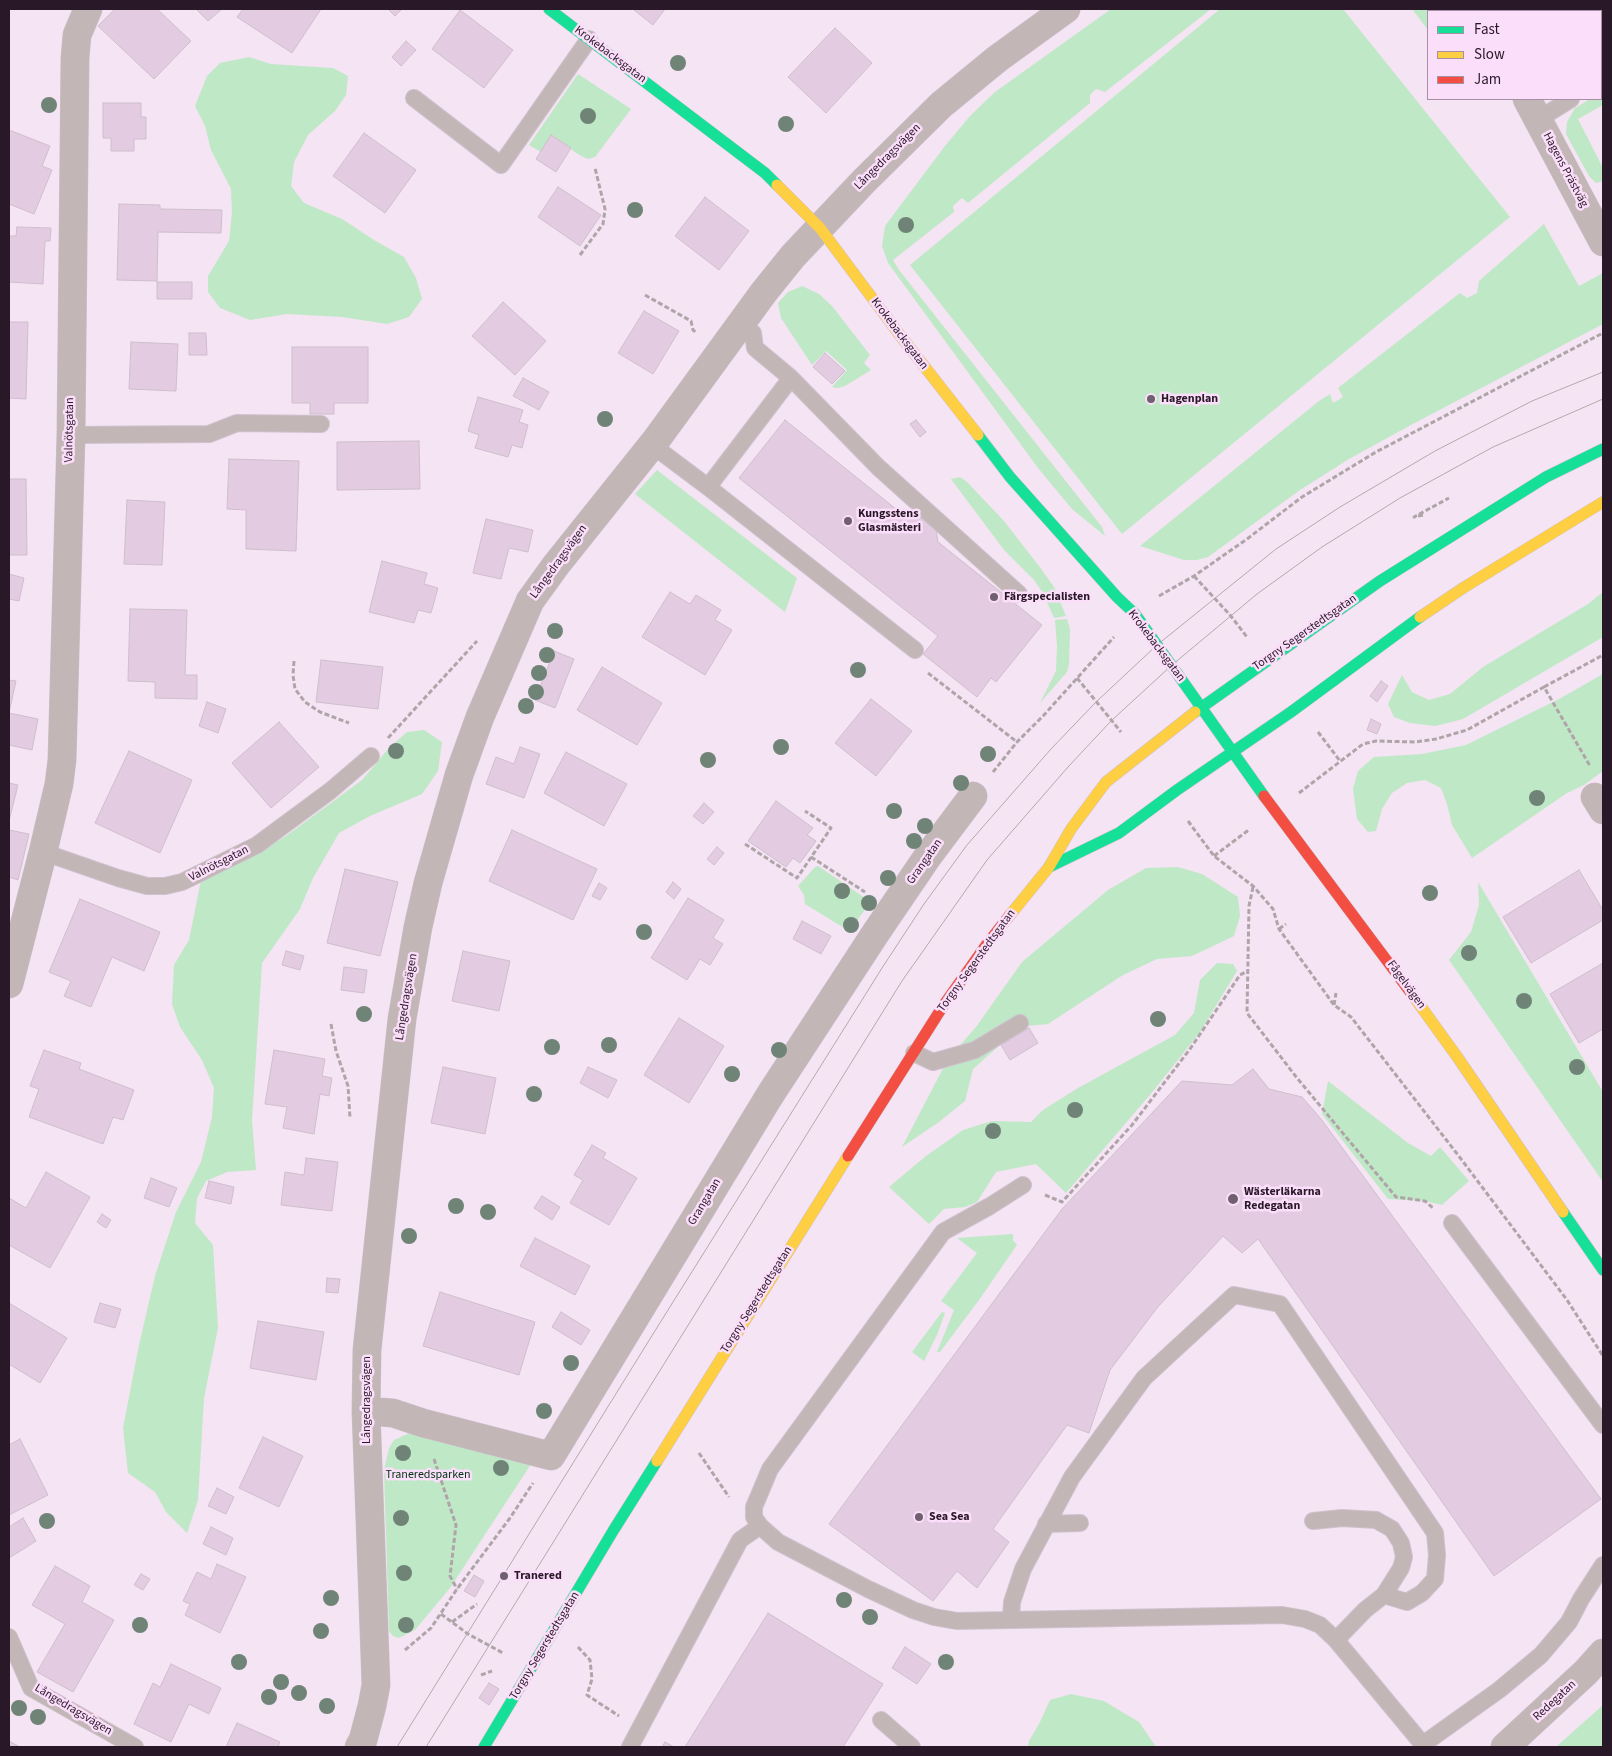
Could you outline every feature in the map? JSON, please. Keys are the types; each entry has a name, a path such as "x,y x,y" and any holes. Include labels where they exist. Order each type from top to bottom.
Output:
{"street":[{"name":"Valnötsgatan","path":"9,984 59,784 64,742 75,58 78,35 88,9"},
{"name":"Krokebacksgatan","path":"549,9 766,173 820,228 1010,477 1117,597 1135,614 1201,707"},
{"name":"Långedragsvägen","path":"359,1747 363,1740 376,1685 366,1411 367,1350 402,1019 418,927 428,883 460,775 480,717 530,601 556,565 652,445 764,292 793,256 864,180 940,105 997,59 1066,9"},
{"name":"Hagens Prästväg","path":"1533,109 1603,242"},
{"name":"Torgny Segerstedtsgatan","path":"484,1747 628,1506 943,1006 987,944 1049,867 1071,829 1106,782 1139,754 1201,707 1388,576 1546,477 1603,449"},
{"name":"Torgny Segerstedtsgatan","path":"1049,867 1119,833 1292,712 1398,632 1464,588 1603,502"},
{"name":"Fågelvägen","path":"1201,707 1275,811 1375,943 1458,1058 1603,1270"},
{"name":"Grangatan","path":"551,1456 770,1095 892,909 928,856 973,796"},
{"path":"366,1411 392,1413 423,1423 551,1456"},
{"name":"Redegatan","path":"1505,1747 1586,1672 1603,1653"}],"lane":[{"path":"414,98 502,165 589,39"},
{"path":"1533,109 1567,100"},
{"path":"736,332 752,333 755,348 792,378 878,467 1019,594"},
{"path":"708,487 792,378"},
{"path":"70,435 209,434 237,423 321,424"},
{"path":"652,445 915,650"},
{"name":"Valnötsgatan","path":"43,852 147,886 165,886 182,882 257,845 330,791 371,756"},
{"path":"914,1053 933,1062 975,1050 1020,1023"},
{"path":"1023,1185 943,1232 770,1469 754,1507 754,1517 760,1526 778,1542 913,1610 934,1617 957,1621 1282,1615 1305,1618 1320,1625 1336,1640 1424,1746 1499,1690 1541,1655 1569,1622 1603,1565"},
{"path":"1452,1223 1603,1425"},
{"path":"1011,1619 1012,1602 1023,1569 1072,1477 1144,1378 1234,1295 1280,1304 1435,1533 1437,1555 1434,1579 1422,1593 1407,1602 1384,1595"},
{"path":"1313,1520 1361,1518 1376,1520 1392,1529 1401,1543 1404,1556 1401,1568 1384,1595 1365,1610 1336,1640"},
{"path":"1046,1524 1080,1523"},
{"path":"630,1747 740,1540 760,1526"},
{"name":"Långedragsvägen","path":"9,1637 31,1688 135,1747"},
{"path":"881,1720 912,1747"}],"path":[{"path":"580,256 603,224 605,209 595,168"},
{"path":"645,295 691,321 693,330 698,334"},
{"path":"973,796 1018,742 1135,614 1165,592 1194,576 1247,539 1302,496 1376,452 1603,333"},
{"path":"371,756 477,640"},
{"path":"915,650 909,658 1018,742"},
{"path":"1214,856 1363,744 1376,741 1416,742 1436,739 1466,730 1603,655"},
{"path":"294,661 295,689 305,702 320,712 349,723"},
{"path":"1077,678 1139,754"},
{"path":"1544,687 1599,782 1599,804"},
{"path":"1170,796 1214,856 1253,886 1273,909 1279,928 1334,1005 1351,1017 1458,1155 1567,1300 1603,1356"},
{"path":"745,844 797,878 831,828 805,811"},
{"path":"811,857 892,909"},
{"path":"1253,886 1249,906 1246,1013 1297,1078 1396,1197 1424,1201 1452,1223"},
{"path":"1279,928 1286,924"},
{"path":"1023,1185 1062,1202 1132,1125 1190,1049 1240,975 1246,972"},
{"path":"1334,1005 1336,993"},
{"path":"331,1024 336,1051 348,1086 350,1118"},
{"path":"423,1423 456,1525 450,1576 457,1589"},
{"path":"695,1447 732,1501 742,1506 754,1507"},
{"path":"376,1665 398,1656 430,1628 510,1518 551,1456"},
{"path":"452,1622 477,1604"},
{"path":"441,1614 468,1634 508,1656"},
{"path":"556,1629 576,1644 590,1660 592,1679 587,1695 640,1731"}],"green space":[{"path":"1111,9 1211,9 1105,92 1096,89 1090,95 1090,103 968,203 962,198 953,206 954,212 893,260 1102,527 1105,536 1072,509 1038,468 888,263 882,246 885,226 970,116 995,92"},
{"name":"Hagenplan","path":"1220,9 1343,9 1510,217 1122,534 910,265"},
{"path":"1412,9 1435,10 1427,10 1427,29"},
{"path":"1521,9 1592,10 1522,10"},
{"path":"249,57 271,64 333,68 348,76 346,95 335,111 308,135 294,162 291,186 304,203 342,219 404,257 416,278 422,299 409,317 387,324 342,317 287,314 250,320 220,308 208,292 208,276 229,241 232,212 231,189 211,150 205,126 195,106 207,76 220,63"},
{"path":"578,74 631,109 595,157 588,159 581,156 551,136 541,152 529,145"},
{"path":"1602,92 1603,105 1578,119 1603,168 1603,181 1596,183 1589,176 1566,134 1567,122 1575,108 1588,100 1602,100"},
{"path":"1544,224 1579,286 1603,273 1603,324 1349,459 1300,490 1208,557 1197,560 1184,560 1140,546 1319,401 1330,394 1333,403 1343,397 1338,388 1460,293 1467,298 1477,293 1479,281"},
{"path":"802,286 819,294 832,306 870,355 864,363 871,370 845,386 832,387 847,370 826,351 812,365 781,318 778,303 788,292"},
{"path":"657,470 797,578 785,612 635,494"},
{"path":"960,477 1004,521 1039,566 1054,587 1066,616 1054,618 1043,593 1034,580 1004,550 951,479"},
{"path":"1603,592 1603,637 1463,719 1435,726 1410,723 1394,717 1388,704 1402,675 1412,692 1429,700 1450,694 1483,667 1588,604"},
{"path":"1067,619 1070,629 1067,672 1040,703 1056,671 1055,620"},
{"path":"1603,674 1603,771 1584,785 1567,793 1472,858 1452,825 1441,788 1425,780 1407,783 1392,793 1382,809 1376,831 1368,832 1357,819 1353,789 1358,771 1374,757 1422,754 1466,745 1561,698"},
{"path":"424,730 442,742 438,771 422,794 370,816 339,833 313,878 300,909 262,963 252,1120 256,1170 227,1172 206,1181 197,1198 195,1223 213,1245 218,1328 204,1398 198,1500 187,1533 166,1512 155,1492 128,1473 123,1428 155,1276 176,1212 201,1162 212,1117 214,1088 202,1060 180,1027 172,1004 174,965 189,940 201,880 230,868 286,836 362,780 389,748 407,732"},
{"path":"818,866 871,902 849,931 805,904 804,895 798,886"},
{"path":"1178,867 1202,874 1238,897 1240,916 1234,936 1192,956 1157,959 1123,975 1048,1024 1027,1026 1000,1045 973,1069 965,1101 939,1122 902,1147 948,1059 976,1027 1022,962 1108,890 1146,868"},
{"path":"1478,882 1603,1092 1603,1182 1449,960 1471,932 1479,905"},
{"path":"1217,963 1233,964 1237,971 1200,1032 1154,1090 1066,1193 1036,1164 996,1172 977,1202 965,1207 944,1209 929,1224 889,1187 926,1156 963,1130 992,1121 1031,1122 1043,1110 1078,1088 1175,1035 1194,1013 1200,980"},
{"path":"1328,1081 1408,1143 1431,1156 1440,1147 1469,1181 1442,1205 1425,1201 1388,1199 1322,1114"},
{"path":"1013,1234 1013,1240 1017,1245 979,1300 940,1352 937,1352 954,1310 941,1301 977,1253 957,1238"},
{"path":"942,1312 945,1313 937,1335 924,1361 912,1352"},
{"name":"Traneredsparken","path":"412,1432 535,1458 450,1588 415,1630 399,1638 393,1636 389,1631 384,1470 389,1448 394,1440"},
{"path":"1071,1694 1104,1701 1139,1722 1156,1747 1028,1747 1029,1741 1050,1700"},
{"path":"1603,1705 1603,1747 1557,1747 1557,1746"}],"building":[{"path":"115,9 157,9 191,41 154,79 98,26"},
{"path":"196,9 222,9 208,21"},
{"path":"243,9 321,9 292,53 237,17"},
{"path":"388,9 402,9 395,16"},
{"path":"665,9 653,25 634,10"},
{"path":"460,10 513,50 484,88 432,49"},
{"path":"835,28 872,63 826,113 788,77"},
{"path":"406,41 416,50 401,66 392,57"},
{"path":"103,103 141,103 141,117 146,117 146,139 134,139 134,151 111,151 111,138 103,138"},
{"path":"9,130 50,146 42,166 52,170 34,214 9,204"},
{"path":"364,133 416,170 385,213 333,176"},
{"path":"551,135 571,148 556,172 536,159"},
{"path":"558,187 601,215 580,246 538,217"},
{"path":"705,197 749,231 719,270 675,236"},
{"path":"119,204 160,205 160,209 222,210 221,233 158,232 157,281 117,280"},
{"path":"17,227 51,228 50,241 45,241 43,284 9,282 9,236 16,236"},
{"path":"157,282 192,282 192,299 157,299"},
{"path":"503,302 546,341 515,375 472,336"},
{"path":"644,311 679,331 653,374 618,353"},
{"path":"9,322 28,322 26,399 9,398"},
{"path":"189,333 206,333 207,355 189,355"},
{"path":"131,342 178,344 176,391 129,389"},
{"path":"292,347 368,347 368,403 334,403 334,414 310,414 310,403 292,403"},
{"path":"825,353 845,371 832,384 813,367"},
{"path":"523,378 549,392 539,410 513,396"},
{"path":"478,397 523,410 519,422 528,425 522,448 512,445 508,457 475,448 479,435 468,431"},
{"path":"785,420 906,517 917,515 936,530 938,542 1042,625 996,682 991,678 977,697 923,654 938,636 739,478"},
{"path":"916,420 926,432 920,437 910,424"},
{"path":"419,441 420,489 337,490 337,442"},
{"path":"229,459 299,461 296,551 246,549 246,510 227,509"},
{"path":"9,479 26,479 27,555 9,555"},
{"path":"127,500 165,502 162,565 124,564"},
{"path":"486,519 533,530 528,552 509,548 501,579 473,573"},
{"path":"382,561 427,573 424,584 438,588 431,613 418,610 414,623 369,612"},
{"path":"9,574 24,578 19,601 9,599"},
{"path":"670,592 690,604 696,595 721,610 715,620 732,630 705,675 642,637"},
{"path":"130,609 187,610 185,675 197,675 197,699 155,698 155,682 128,681"},
{"path":"554,651 574,659 555,708 535,700"},
{"path":"321,660 383,667 378,709 316,702"},
{"path":"602,667 662,703 637,745 577,710"},
{"path":"9,680 16,681 9,713"},
{"path":"1381,681 1388,686 1377,702 1370,696"},
{"path":"871,699 912,731 876,776 835,743"},
{"path":"207,702 226,709 218,733 199,726"},
{"path":"9,713 38,719 32,750 9,745"},
{"path":"1371,719 1381,724 1377,734 1367,730"},
{"path":"279,722 319,767 271,808 232,763"},
{"path":"520,747 540,754 524,798 486,784 496,757 514,764"},
{"path":"129,751 192,780 160,853 95,823"},
{"path":"566,752 627,784 604,826 544,793"},
{"path":"9,783 18,785 9,821"},
{"path":"776,801 813,828 807,835 816,841 800,863 793,858 786,867 748,841"},
{"path":"704,803 714,812 703,824 693,816"},
{"path":"9,830 29,834 18,880 9,877"},
{"path":"512,830 597,869 573,920 489,881"},
{"path":"717,847 724,853 714,865 707,859"},
{"path":"345,869 398,882 380,956 327,943"},
{"path":"1579,870 1603,910 1603,920 1531,963 1503,917"},
{"path":"673,882 681,889 674,899 666,892"},
{"path":"599,883 607,888 600,900 592,896"},
{"path":"688,898 724,920 713,938 723,944 710,965 700,959 687,980 651,958"},
{"path":"80,899 160,932 144,971 112,957 91,1007 64,996 71,981 49,972"},
{"path":"802,921 831,936 821,954 793,939"},
{"path":"286,951 304,956 300,970 282,965"},
{"path":"463,951 510,961 499,1011 452,1001"},
{"path":"1603,963 1603,1029 1579,1043 1550,994"},
{"path":"344,967 367,970 364,993 341,990"},
{"path":"679,1018 724,1046 689,1103 644,1075"},
{"path":"1029,1028 1038,1043 1010,1060 1001,1045"},
{"path":"44,1050 81,1063 79,1069 134,1090 123,1120 113,1117 103,1144 29,1117 39,1089 30,1086"},
{"path":"274,1050 325,1059 322,1076 332,1078 329,1096 320,1094 314,1134 283,1128 287,1107 265,1104"},
{"path":"443,1067 496,1078 485,1134 431,1123"},
{"path":"588,1067 617,1080 608,1098 580,1083"},
{"path":"1253,1069 1269,1089 1302,1097 1321,1119 1601,1499 1494,1576 1258,1239 1242,1253 1223,1236 1157,1308 1110,1370 1089,1433 1067,1425 993,1529 1009,1542 977,1588 957,1571 933,1601 829,1524 1062,1209 1182,1081 1232,1085"},
{"path":"592,1145 606,1153 603,1158 637,1178 609,1225 570,1203 583,1180 574,1175"},
{"path":"306,1158 338,1162 332,1211 281,1205 285,1172 304,1175"},
{"path":"46,1172 90,1197 50,1268 9,1245 9,1198 26,1208"},
{"path":"151,1178 177,1188 169,1207 144,1198"},
{"path":"209,1181 234,1187 231,1204 205,1198"},
{"path":"542,1196 560,1207 552,1220 534,1208"},
{"path":"102,1214 111,1220 106,1228 97,1222"},
{"path":"535,1238 590,1266 575,1295 520,1266"},
{"path":"327,1278 340,1279 338,1293 326,1292"},
{"path":"440,1292 535,1322 519,1375 423,1346"},
{"path":"9,1303 67,1338 40,1383 9,1364"},
{"path":"100,1303 121,1309 115,1328 94,1322"},
{"path":"561,1312 590,1330 581,1345 552,1327"},
{"path":"258,1321 324,1332 316,1380 250,1368"},
{"path":"263,1437 303,1456 279,1507 239,1488"},
{"path":"20,1439 48,1495 9,1515 9,1445"},
{"path":"217,1488 234,1497 226,1514 208,1506"},
{"path":"23,1518 36,1541 9,1558 9,1527"},
{"path":"211,1527 233,1538 226,1555 203,1544"},
{"path":"217,1564 246,1577 220,1633 185,1615 190,1604 183,1601 197,1572 211,1579"},
{"path":"55,1566 90,1586 82,1602 114,1620 73,1692 37,1672 65,1624 32,1605"},
{"path":"141,1574 150,1579 143,1590 134,1585"},
{"path":"474,1575 484,1581 475,1597 464,1591"},
{"path":"768,1613 883,1684 843,1747 685,1747"},
{"path":"905,1647 931,1664 917,1684 892,1668"},
{"path":"171,1664 221,1688 209,1714 189,1704 171,1742 134,1724 153,1683 160,1687"},
{"path":"489,1683 499,1689 489,1705 479,1698"},
{"path":"237,1723 280,1742 278,1747 226,1747"},
{"path":"9,1741 20,1747 9,1747"},
{"path":"665,1742 674,1747 662,1747"}],"tram line":[{"path":"397,1747 882,968 924,904 967,845 1051,749 1096,702 1157,645 1276,549 1340,507 1435,451 1532,401 1603,372"},
{"path":"426,1747 902,981 987,860 1068,767 1111,721 1172,665 1257,594 1322,547 1400,498 1493,447 1603,399"}],"traffic: fast":[{"path":"549,9 765,173 777,185"},
{"path":"978,435 1010,477 1117,597 1135,614 1264,796"},
{"path":"1195,712 1380,581 1546,477 1603,449"},
{"path":"1049,867 1119,833 1177,790 1291,712 1420,617"},
{"path":"1563,1212 1603,1270"},
{"path":"484,1747 657,1461"}],"traffic: slow":[{"path":"777,185 820,228 899,334 978,435"},
{"path":"1420,617 1463,588 1603,502"},
{"path":"1010,915 1049,867 1071,829 1106,782 1195,712"},
{"path":"1414,997 1563,1212"},
{"path":"657,1461 848,1156"}],"traffic: jam":[{"path":"1264,796 1414,997"},
{"path":"848,1156 943,1006 1010,915"}],"place":[{"name":"Hagenplan","path":"1151,399"},
{"name":"Kungsstens Glasmästeri","path":"848,521"},
{"name":"Färgspecialisten","path":"994,597"},
{"name":"Wästerläkarna Redegatan","path":"1233,1199"},
{"name":"Sea Sea","path":"919,1517"},
{"name":"Tranered","path":"504,1576"}]}
